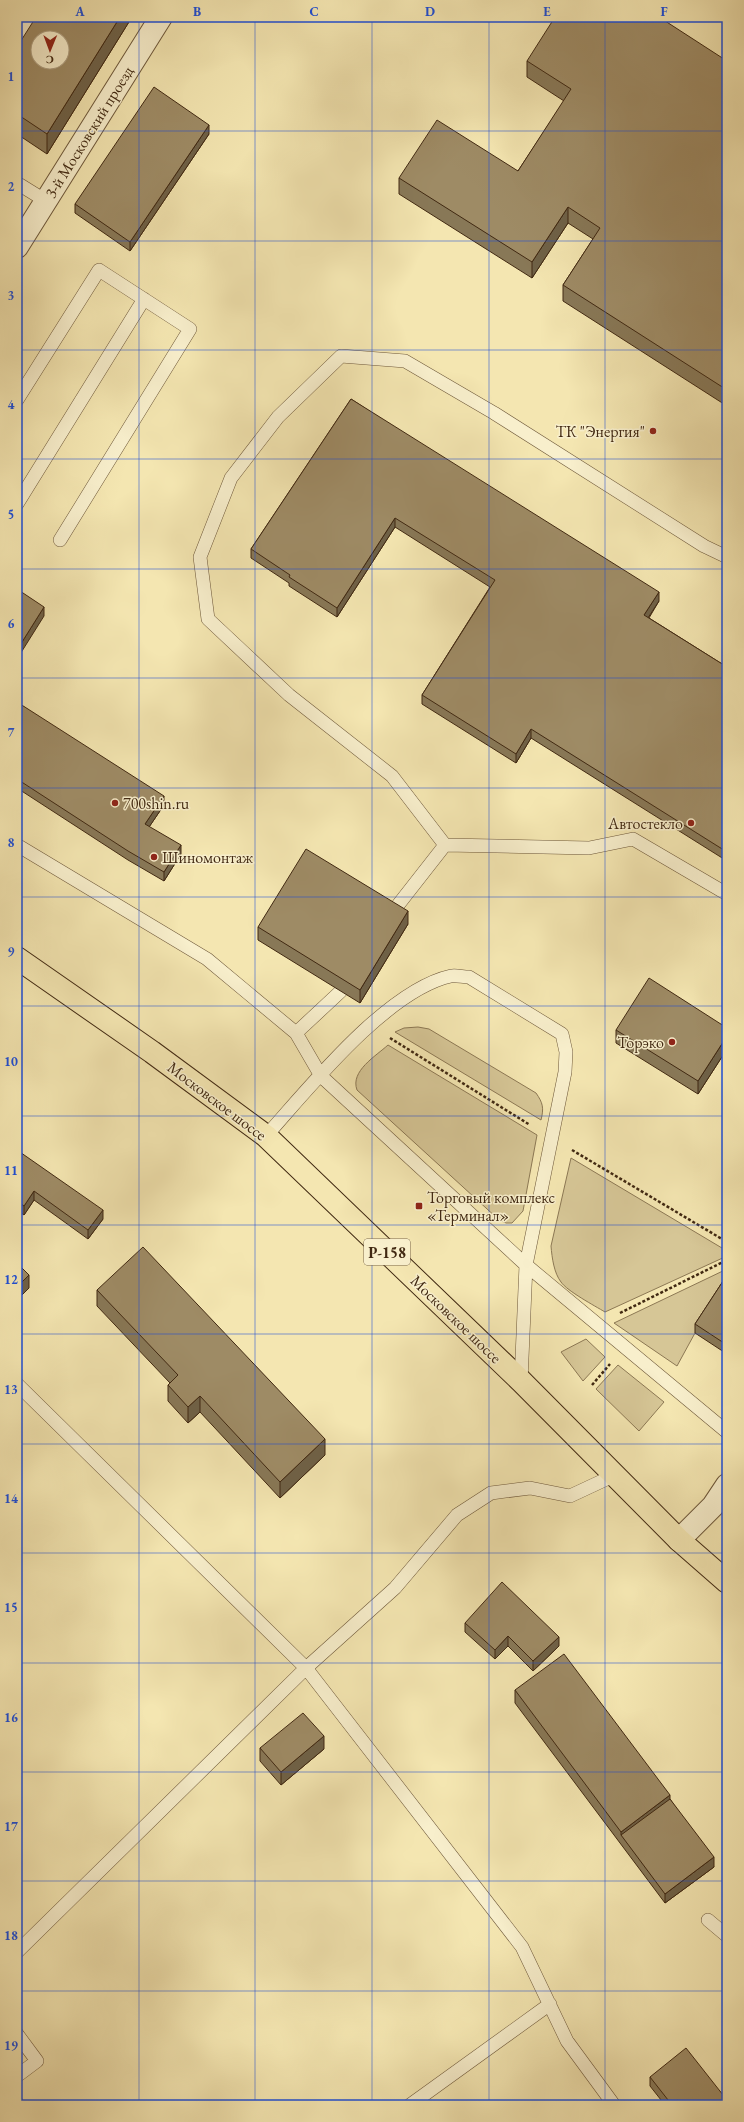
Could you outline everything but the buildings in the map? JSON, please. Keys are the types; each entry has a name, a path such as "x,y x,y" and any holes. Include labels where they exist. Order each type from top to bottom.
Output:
{"main road":[{"name":"Московское шоссе","path":"17,958 152,1052 266,1136 521,1381 679,1540 727,1582"}],"street":[{"name":"3-й Московский проезд","path":"17,247 160,17"},
{"path":"679,1540 713,1506 727,1484"}],"lane":[{"path":"17,44 33,17"},
{"path":"17,183 46,201"},
{"path":"17,400 100,270 190,328 60,540"},
{"path":"17,504 144,299"},
{"path":"445,845 392,776 289,694 208,619 200,557 231,478 278,417 340,356 404,361 494,413 704,546 727,557"},
{"path":"445,845 589,848 633,839 727,894"},
{"path":"17,845 207,959 296,1033 321,1076 526,1265 727,1432"},
{"path":"391,914 445,845"},
{"path":"266,1136 374,1020 426,985 452,976 469,977 562,1034 566,1052 565,1072 526,1265 521,1381"},
{"path":"296,1033 341,991"},
{"path":"17,1384 306,1668 522,1947 567,2041 614,2105"},
{"path":"17,1952 306,1668 395,1588 457,1515 491,1493 530,1488 570,1496 615,1475"},
{"path":"708,1920 727,1936"},
{"path":"410,2105 550,2004"},
{"path":"17,2034 36,2061 17,2076"}],"path":[{"path":"597,1324 727,1260"}],"shaded area":[{"path":"418,1027 429,1029 536,1093 542,1106 541,1120 395,1032 404,1028"},
{"path":"388,1045 537,1135 523,1211 512,1223 506,1223 498,1219 357,1090 357,1076 365,1064"},
{"path":"571,1158 727,1251 727,1256 605,1312 569,1290 561,1282 557,1274 551,1246"},
{"path":"727,1269 727,1284 695,1333 677,1366 614,1323"},
{"path":"586,1339 605,1357 583,1381 561,1352"},
{"path":"618,1365 664,1402 639,1431 596,1389"}],"railway":[{"path":"17,2095 24,2105"}],"place":[{"name":"ТК \"Энергия\"","path":"653,431"},
{"name":"700shin.ru","path":"115,803"},
{"name":"Автостекло","path":"691,823"},
{"name":"Шиномонтаж","path":"154,857"},
{"name":"Торэко","path":"672,1042"},
{"name":"Торговый комплекс «Терминал»","path":"419,1206"}]}
